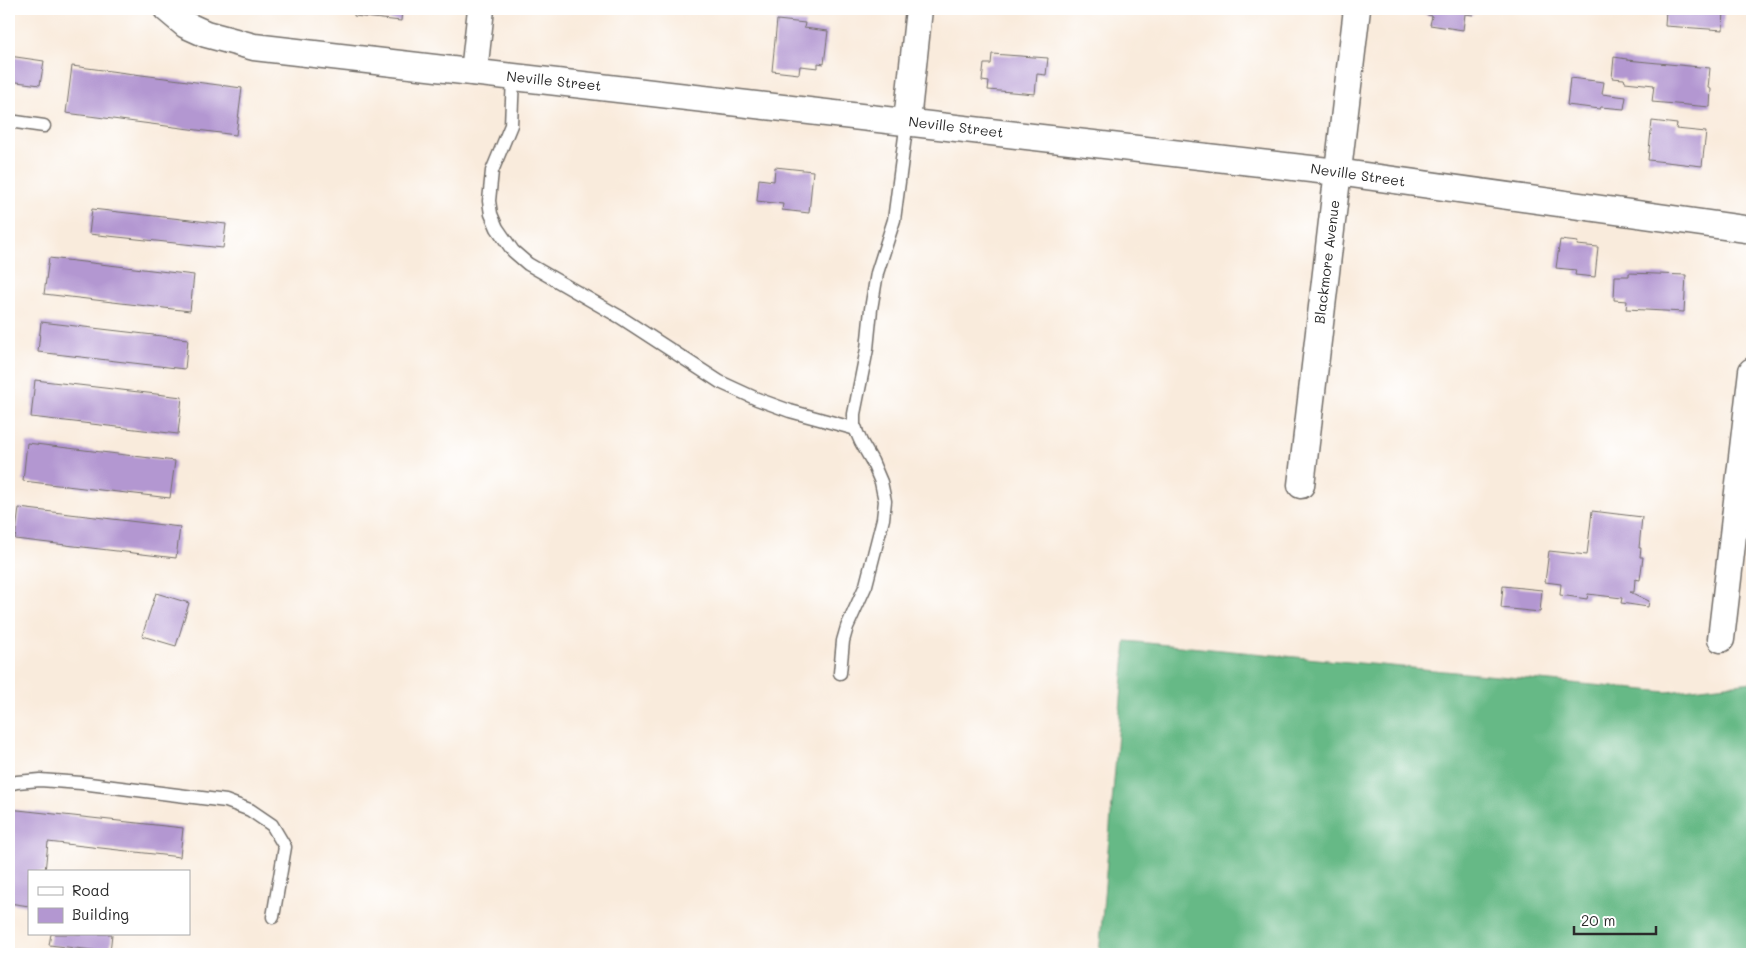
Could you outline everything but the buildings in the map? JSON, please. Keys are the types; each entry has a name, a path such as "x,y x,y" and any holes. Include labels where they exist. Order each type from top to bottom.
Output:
{"street":[{"name":"Neville Street","path":"167,9 186,25 206,34 254,47 1338,172 1752,230"},
{"path":"474,72 481,9"},
{"path":"907,121 920,9"},
{"name":"Blackmore Avenue","path":"1301,485 1357,9"},
{"path":"1721,639 1752,371"}],"lane":[{"path":"514,76 511,125 492,171 489,201 491,214 497,228 513,251 528,264 620,317 720,382 757,400 856,429"},
{"path":"9,121 44,126"},
{"path":"840,673 843,641 866,585 883,519 884,500 881,482 856,429 854,414 867,349 877,273 894,220 907,121"},
{"path":"9,784 40,780 81,783 226,801 250,810 272,825 284,847 273,917"}],"green space":[{"path":"1126,641 1667,692 1752,682 1752,954 1099,954"}]}
